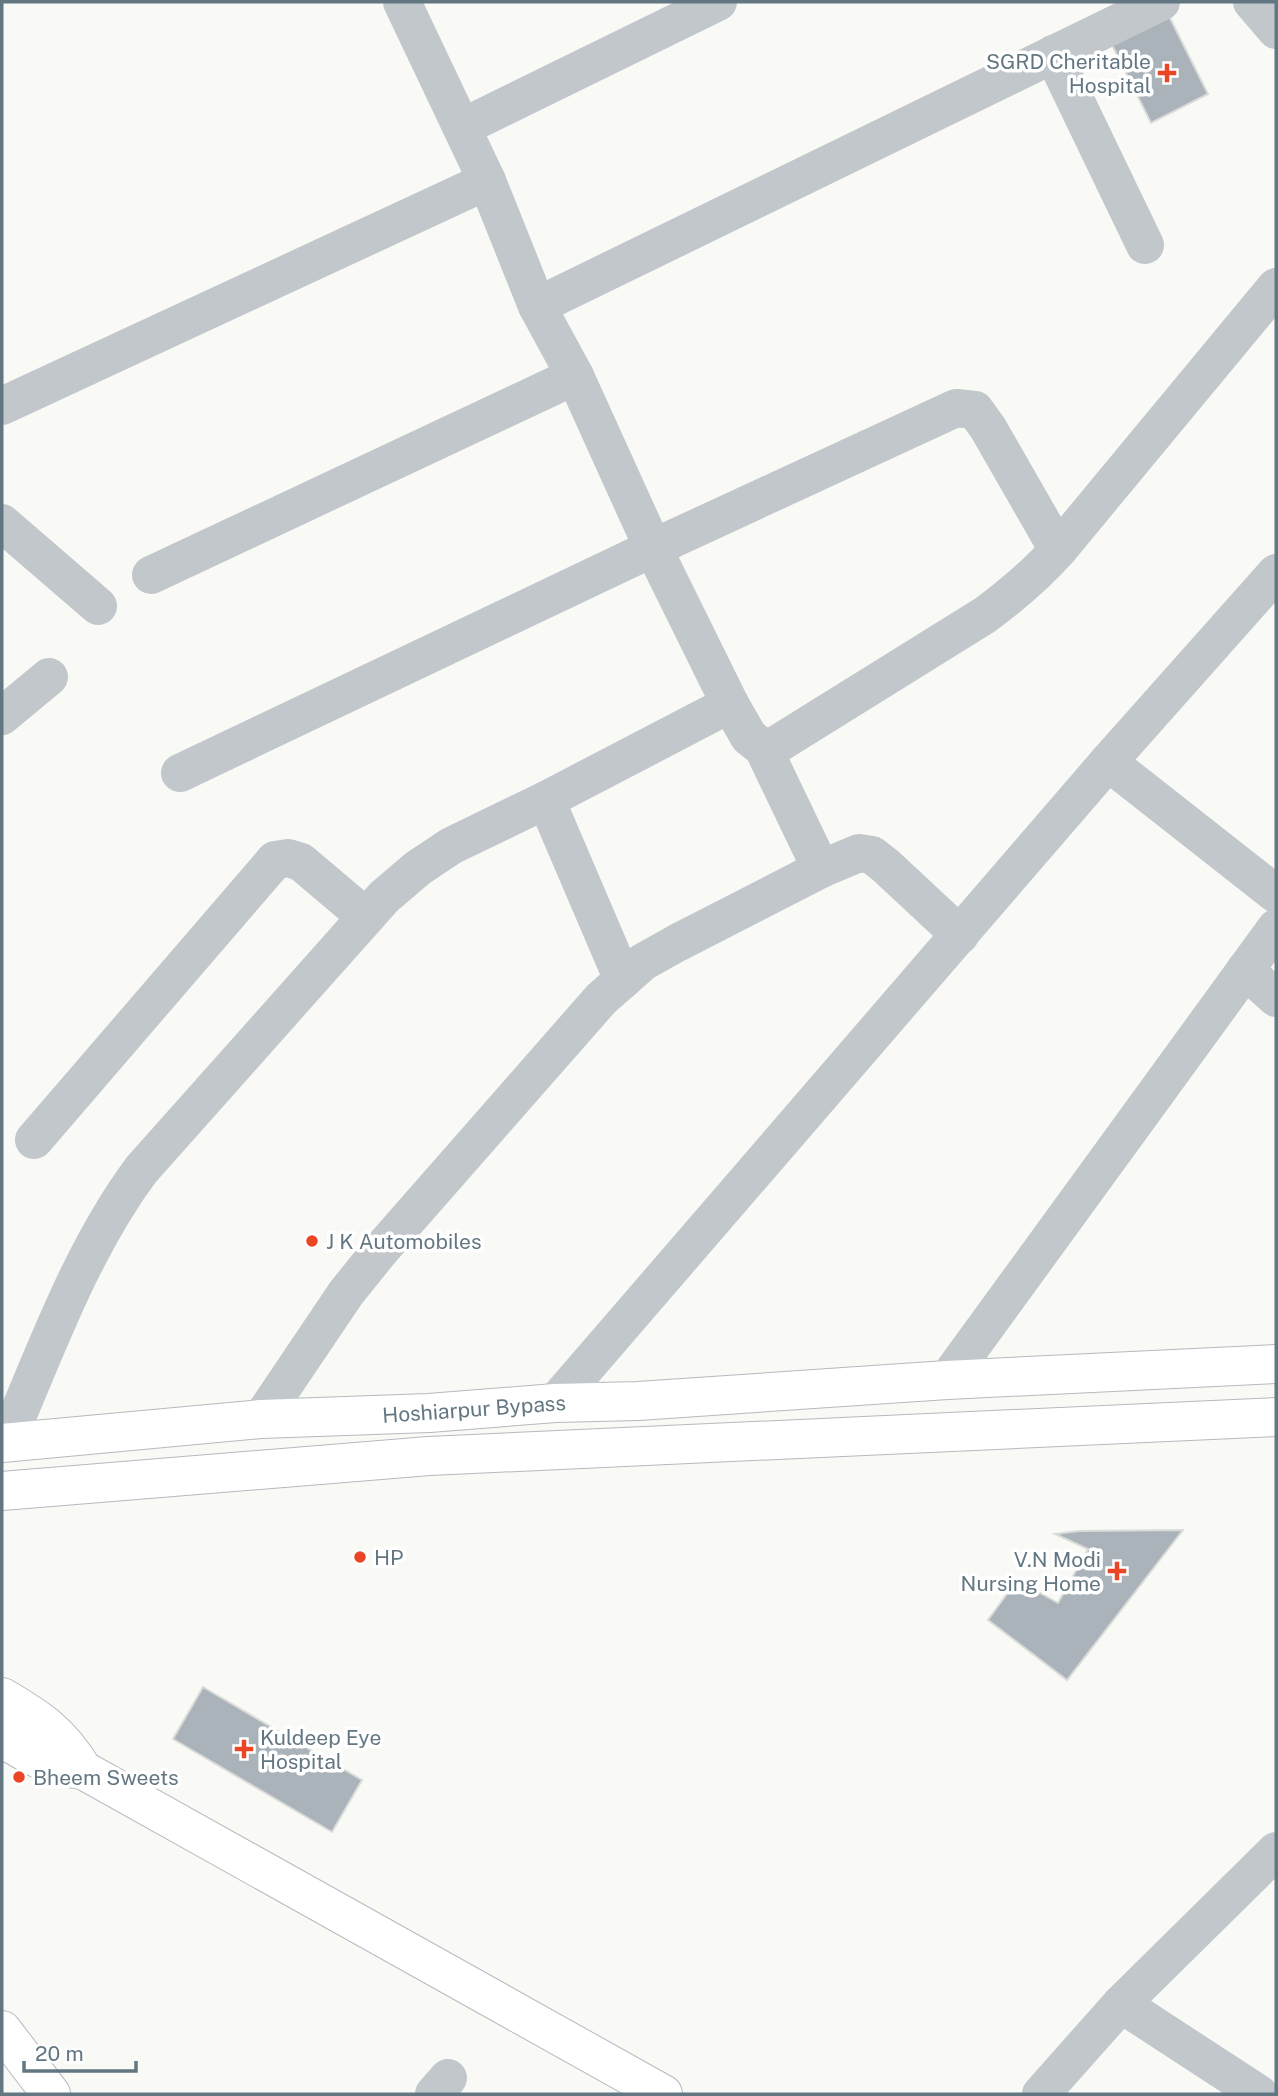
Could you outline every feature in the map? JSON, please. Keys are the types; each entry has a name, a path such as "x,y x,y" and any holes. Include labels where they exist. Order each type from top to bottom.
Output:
{"main road":[{"name":"Hoshiarpur Bypass","path":"4,1443 261,1419 429,1413 947,1380 1276,1364"},
{"path":"429,1413 429,1456"},
{"path":"2,1491 429,1456 1276,1417"},
{"path":"2,1697 38,1718 57,1733 83,1770"},
{"path":"2,1738 44,1763 83,1770 663,2094"},
{"path":"2,2030 51,2094"}],"street":[{"path":"402,2 487,181 537,306 575,376 653,548 730,704 749,737 763,748 821,869"},
{"path":"463,127 718,2"},
{"path":"537,306 1161,2"},
{"path":"1252,2 1276,30"},
{"path":"1053,54 1144,245"},
{"path":"2,406 487,181"},
{"path":"763,748 776,745 985,615 1031,579 1276,287"},
{"path":"151,575 575,376"},
{"path":"180,773 653,548 956,408 975,410 988,428 1058,550"},
{"path":"2,523 98,606"},
{"path":"555,1403 1108,762 1276,573"},
{"path":"2,716 48,677"},
{"path":"4,1443 81,1273 119,1199 141,1170 384,897 418,868 451,846 730,704"},
{"path":"1108,762 1276,894"},
{"path":"546,800 622,980"},
{"path":"261,1419 346,1293 379,1252 601,999 643,962 821,869 859,853 872,855 960,934"},
{"path":"34,1140 275,860 301,862 366,917"},
{"path":"947,1380 1276,928"},
{"path":"1245,970 1276,998"},
{"path":"1041,2094 1121,2004 1270,1870"},
{"path":"1121,2004 1259,2094"}],"building":[{"path":"1165,8 1208,94 1151,123 1108,37"},
{"path":"1183,1530 1067,1680 988,1620 1017,1580 1058,1603 1088,1549 1055,1534 1079,1531"},
{"path":"203,1687 362,1780 332,1832 173,1739"}],"place":[{"name":"SGRD Cheritable Hospital","path":"1167,73"},
{"name":"J K Automobiles","path":"312,1241"},
{"name":"HP","path":"360,1557"},
{"name":"V.N Modi Nursing Home","path":"1117,1571"},
{"name":"Kuldeep Eye Hospital","path":"244,1749"},
{"name":"Bheem Sweets","path":"19,1777"}]}
